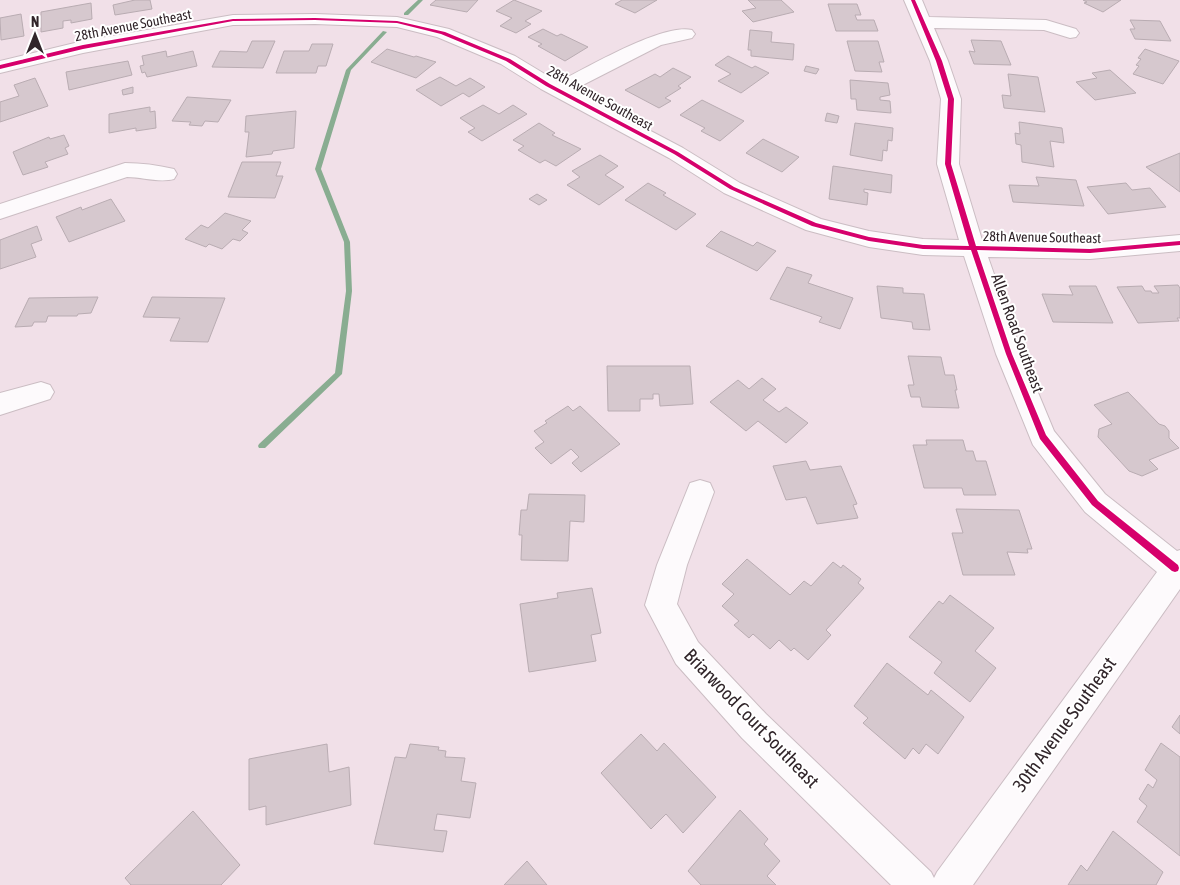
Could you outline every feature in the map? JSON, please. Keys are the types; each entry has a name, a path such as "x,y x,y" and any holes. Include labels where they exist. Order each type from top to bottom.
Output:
{"street":[{"path":"917,11 1046,25 1070,33"},
{"name":"Allen Road Southeast","path":"917,11 939,61 951,99 948,164 973,248 1009,354 1043,437 1095,503 1178,566"},
{"name":"28th Avenue Southeast","path":"0,67 83,47 233,20 359,20 397,22 443,33 508,60 558,90 676,153 732,188 814,226 869,239 923,247 1090,251 1180,243"},
{"path":"558,90 655,42 686,34"},
{"path":"0,212 125,170 142,170 166,174"},
{"path":"0,404 41,392"},
{"name":"Briarwood Court Southeast","path":"700,492 672,565 661,605 686,653 754,726 918,885"},
{"name":"30th Avenue Southeast","path":"950,885 1178,566"}],"building":[{"path":"135,0 150,0 152,9 115,15 113,5"},
{"path":"436,0 478,0 467,12 430,5"},
{"path":"514,0 542,11 525,21 531,24 516,33 500,26 512,18 496,11"},
{"path":"622,0 657,0 635,13 615,4"},
{"path":"748,0 781,0 794,12 753,22 742,11 756,8"},
{"path":"1083,0 1121,0 1103,12 1084,3 1087,2"},
{"path":"91,3 92,19 71,23 71,20 63,21 63,28 41,32 41,12"},
{"path":"828,4 857,4 861,15 855,15 857,20 874,20 878,31 836,31"},
{"path":"21,14 24,36 1,40 0,18"},
{"path":"1130,20 1160,21 1171,41 1135,39 1130,29 1135,29"},
{"path":"543,29 557,36 561,34 588,47 565,61 538,46 542,44 528,37"},
{"path":"750,30 772,32 771,42 794,44 793,60 751,56 751,50 748,50"},
{"path":"971,40 1001,41 1011,65 974,64 969,51 975,52"},
{"path":"252,41 275,41 263,68 212,67 220,51 247,52"},
{"path":"847,41 878,41 884,62 879,62 882,72 855,71"},
{"path":"312,44 333,44 326,66 318,66 316,73 276,73 284,51 309,51"},
{"path":"387,49 436,62 416,78 371,62"},
{"path":"1145,49 1179,61 1163,84 1133,74 1139,66 1136,65 1141,59 1138,58"},
{"path":"166,51 167,57 193,51 197,66 147,77 145,72 142,73 140,66 144,65 142,56"},
{"path":"728,56 752,68 755,66 769,73 741,93 718,81 731,74 715,65"},
{"path":"128,61 132,75 69,90 66,72"},
{"path":"806,66 819,69 816,74 804,71"},
{"path":"673,68 691,77 678,86 681,88 665,98 671,101 659,108 625,90 655,74 660,77"},
{"path":"1110,70 1136,93 1095,100 1076,82 1097,78 1092,73"},
{"path":"1008,74 1038,77 1045,112 1004,108 1002,95 1011,96"},
{"path":"440,77 456,86 470,78 485,87 469,97 463,93 441,106 416,90"},
{"path":"35,78 48,106 0,122 0,102 19,96 14,85"},
{"path":"850,80 888,83 890,95 880,97 880,100 890,101 891,113 857,110 856,99 851,99"},
{"path":"133,87 133,93 123,95 122,90"},
{"path":"187,97 231,100 218,122 205,121 202,126 189,125 191,122 172,121"},
{"path":"702,100 744,121 720,141 701,131 705,128 680,115"},
{"path":"483,105 499,114 513,105 527,114 482,141 468,132 475,128 460,118"},
{"path":"150,107 150,112 155,111 156,128 136,131 136,128 109,133 109,114"},
{"path":"296,111 294,148 273,151 272,154 246,157 249,132 245,132 246,116"},
{"path":"827,113 839,116 837,123 825,121"},
{"path":"1019,122 1062,128 1064,143 1050,141 1054,167 1022,162 1021,145 1016,144 1015,133 1020,134"},
{"path":"539,123 555,133 552,135 581,149 556,166 545,160 540,163 518,150 524,146 513,140"},
{"path":"855,123 893,128 892,141 888,140 887,151 883,150 882,161 850,155"},
{"path":"64,135 69,146 65,148 68,154 45,162 48,167 23,175 13,152 49,137 50,139"},
{"path":"763,139 799,157 782,172 746,153"},
{"path":"1180,153 1180,192 1146,167"},
{"path":"600,155 618,166 605,175 624,187 599,205 567,185 580,177 572,171"},
{"path":"242,162 281,162 276,176 283,176 275,198 228,197"},
{"path":"833,166 892,175 891,193 864,189 864,192 868,193 867,205 829,199"},
{"path":"1036,177 1076,180 1084,206 1013,202 1009,185 1039,186"},
{"path":"648,183 666,193 663,195 696,214 676,230 625,200"},
{"path":"1126,183 1132,190 1150,188 1166,207 1108,214 1087,187"},
{"path":"537,194 547,200 539,205 529,199"},
{"path":"111,199 125,221 69,242 56,217 81,207 82,210"},
{"path":"225,213 251,221 242,230 248,233 240,241 233,239 222,249 209,244 206,247 185,239 201,225 208,228"},
{"path":"37,226 42,240 31,244 36,257 0,269 0,240"},
{"path":"721,231 753,246 757,242 776,251 757,271 706,246"},
{"path":"787,267 812,275 808,283 853,298 840,329 819,322 822,317 770,299"},
{"path":"1178,285 1180,288 1180,318 1177,318 1179,321 1138,323 1117,287 1142,286 1145,291 1159,293 1154,286"},
{"path":"877,286 903,288 903,293 924,294 930,330 913,329 912,322 881,318"},
{"path":"1069,286 1096,286 1113,323 1053,322 1042,294 1073,295"},
{"path":"98,297 91,313 78,314 77,316 48,316 46,322 34,322 32,326 15,327 29,298"},
{"path":"152,297 225,298 208,342 170,341 180,318 143,317"},
{"path":"908,356 941,357 945,375 954,375 959,408 922,407 920,397 911,397 908,385 914,385"},
{"path":"607,366 690,366 693,404 660,406 659,394 653,394 653,399 640,399 640,411 608,411"},
{"path":"762,378 776,389 763,400 779,412 786,407 808,423 786,443 758,421 746,431 710,402 738,380 749,389"},
{"path":"1128,392 1159,424 1165,426 1169,431 1169,438 1179,448 1149,460 1158,469 1142,476 1129,471 1098,437 1099,429 1112,424 1094,405"},
{"path":"568,406 573,411 580,406 620,444 581,472 572,463 579,457 571,449 551,464 535,448 544,442 534,431 547,423 545,421"},
{"path":"926,440 963,440 966,451 973,451 976,461 986,461 996,495 964,495 962,488 924,488 913,445 927,445"},
{"path":"806,461 810,470 841,466 857,504 853,505 858,518 817,524 806,497 786,500 773,466"},
{"path":"529,494 585,495 584,522 570,521 568,561 521,560 522,535 519,535 521,510 527,510"},
{"path":"956,509 1019,510 1032,549 1027,549 1028,553 1007,552 1015,575 963,575 952,533 963,533"},
{"path":"747,559 790,595 804,581 811,586 833,562 841,568 843,565 861,579 858,583 864,588 826,630 831,635 808,660 794,648 791,651 779,640 770,649 753,634 749,638 734,625 739,621 722,606 734,594 722,584"},
{"path":"592,588 601,633 591,635 596,661 529,672 520,604 558,598 557,593"},
{"path":"950,595 994,628 975,651 996,668 970,702 934,673 942,662 909,637 939,601 943,604"},
{"path":"887,663 928,695 931,690 964,717 938,754 926,744 919,754 913,748 905,759 863,723 868,718 854,706"},
{"path":"1180,715 1180,734 1172,727"},
{"path":"641,734 657,751 664,743 716,797 683,833 666,814 651,829 601,773"},
{"path":"1161,743 1180,757 1180,856 1137,822 1147,806 1139,799 1148,784 1153,788 1157,780 1145,770"},
{"path":"327,744 329,772 349,767 351,805 266,825 266,806 249,810 249,759"},
{"path":"410,744 439,747 438,750 446,751 445,757 465,758 461,781 476,783 470,818 437,814 434,830 447,831 443,852 374,844 395,757 406,758"},
{"path":"740,810 768,839 764,844 780,861 767,876 776,885 701,885 688,871"},
{"path":"193,811 240,865 221,885 131,885 125,878"},
{"path":"1113,831 1163,872 1156,885 1068,885 1081,865 1087,871"},
{"path":"527,861 547,885 504,885"}],"waterway":[{"path":"406,14 421,0"},
{"path":"262,446 338,374 349,291 347,242 318,169 349,70 385,32"}],"cycle path":[{"path":"913,0 939,61 951,99 948,164 973,248 1009,354 1043,437 1095,503 1175,568"},
{"path":"0,67 83,47 233,20 315,19 397,22 443,33 508,60 548,85 676,153 732,188 814,225 869,239 923,247 1090,251 1180,243"}]}
